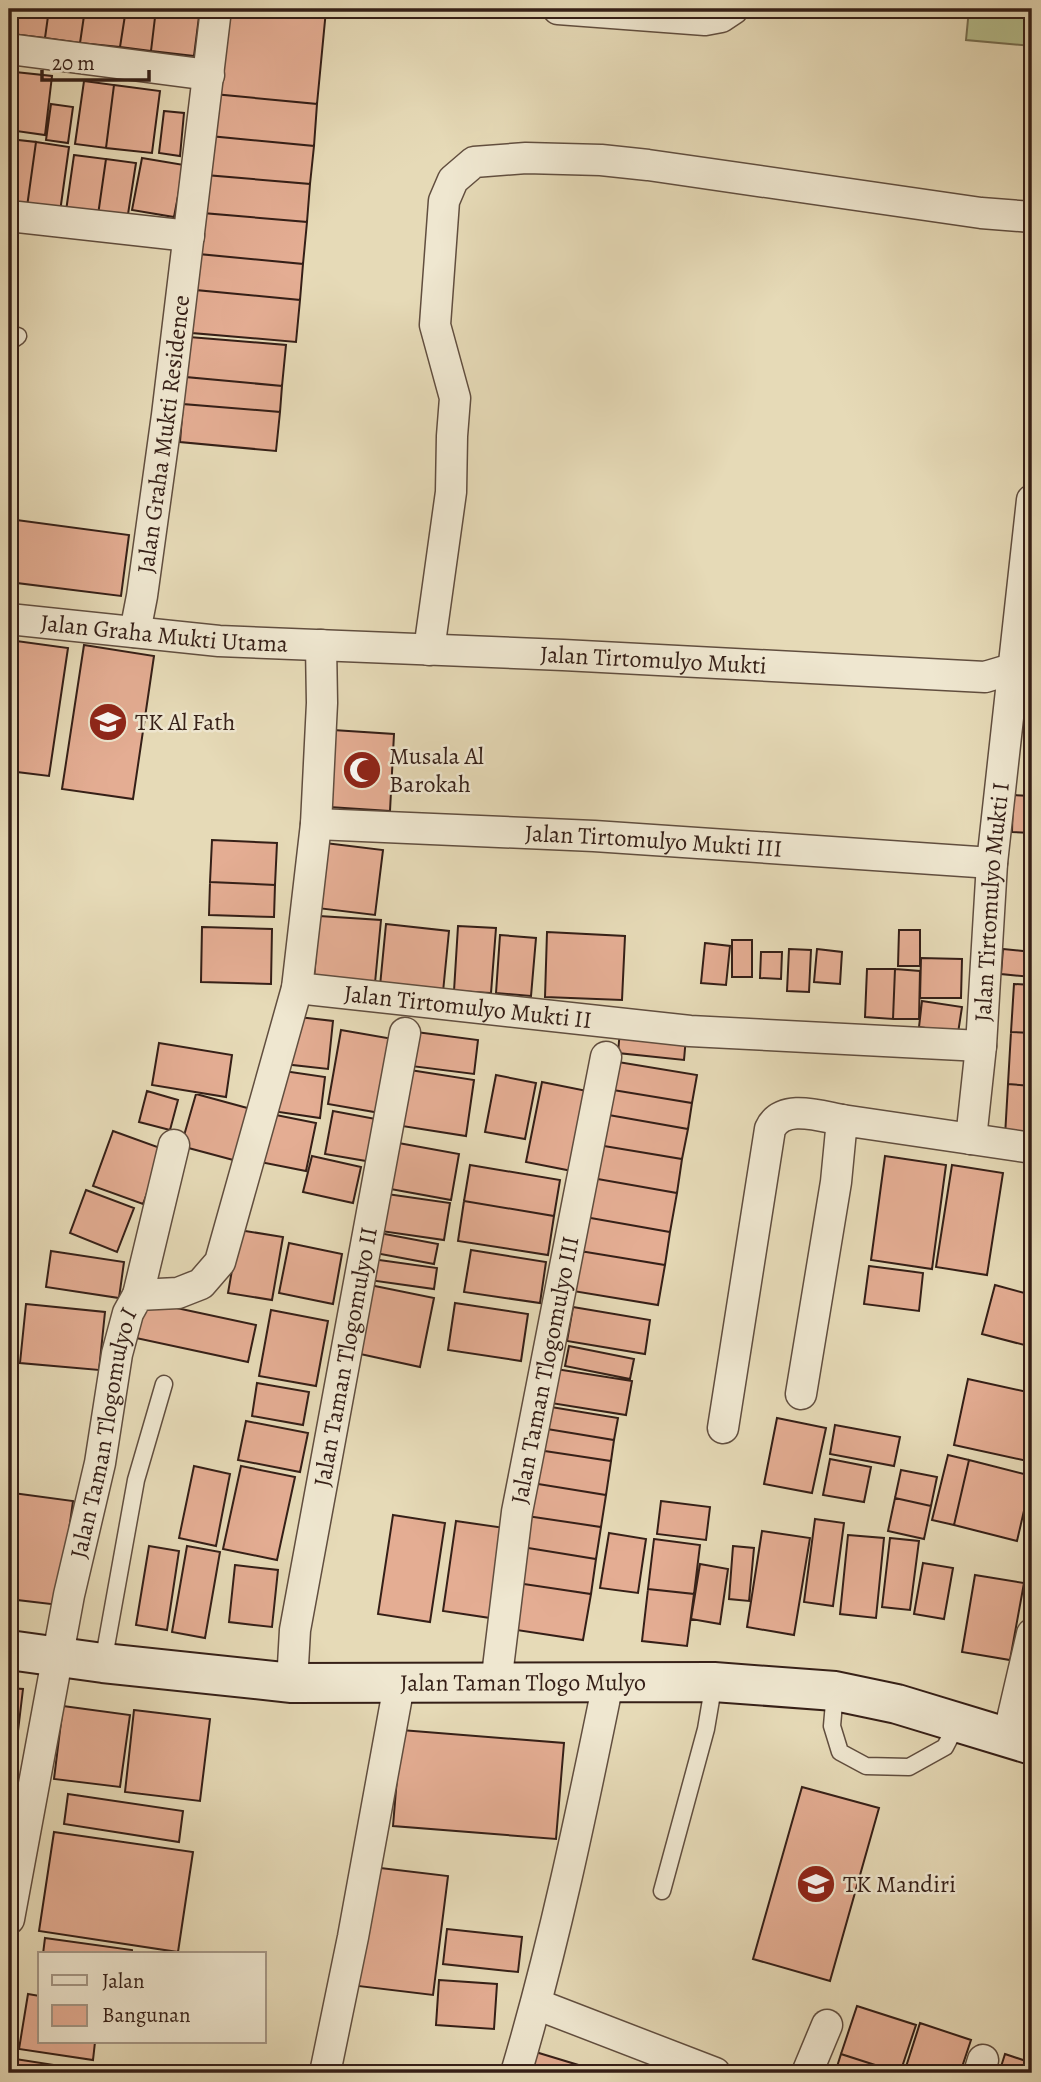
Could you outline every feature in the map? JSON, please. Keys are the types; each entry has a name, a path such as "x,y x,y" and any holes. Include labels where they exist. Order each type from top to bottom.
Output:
{"street":[{"name":"Jalan Graha Mukti Residence","path":"135,632 144,583 216,9"},
{"path":"558,9 705,20 721,17 733,9"},
{"path":"9,50 209,75"},
{"path":"429,650 451,492 455,398 435,325 440,234 444,201 453,180 474,162 526,158 601,160 661,166 981,213 1032,217"},
{"path":"9,216 189,236"},
{"name":"Jalan Tirtomulyo Mukti I","path":"971,1139 981,1046 992,863 1022,681 1031,500"},
{"name":"Jalan Graha Mukti Utama","path":"9,619 219,641 321,646"},
{"path":"297,988 316,824 322,703 321,646"},
{"name":"Jalan Tirtomulyo Mukti","path":"321,646 985,677 1022,681"},
{"name":"Jalan Tirtomulyo Mukti III","path":"316,824 594,836 992,863"},
{"name":"Jalan Tirtomulyo Mukti II","path":"297,988 690,1031 981,1046"},
{"name":"Jalan Taman Tlogomulyo I","path":"9,1919 69,1595 100,1463 117,1354 128,1313 138,1295 178,1293 201,1284 220,1262 297,988"},
{"name":"Jalan Taman Tlogomulyo II","path":"292,1684 297,1617 405,1033"},
{"name":"Jalan Taman Tlogomulyo III","path":"496,1684 517,1512 606,1057"},
{"path":"723,1428 770,1129 774,1122 786,1114 1032,1148"},
{"path":"801,1394 836,1182 842,1120"},
{"path":"138,1295 174,1145"},
{"path":"1020,1741 1032,1634"},
{"name":"Jalan Taman Tlogo Mulyo","path":"9,1650 292,1684 714,1682 835,1691 897,1704 1020,1741"},
{"path":"516,2073 572,1860 608,1684"},
{"path":"325,2073 353,1937 398,1685"},
{"path":"536,2004 715,2073"},
{"path":"807,2073 827,2025"}],"lane":[{"path":"103,1663 136,1480 164,1384"},
{"path":"662,1891 706,1729 714,1682"},
{"path":"835,1691 832,1726 840,1752 866,1766 909,1767 944,1747 958,1722"}],"green space":[{"path":"969,9 1032,9 1032,46 966,40"}],"building":[{"path":"9,9 15,9 12,34 9,33"},
{"path":"15,9 49,9 45,38 12,34"},
{"path":"49,9 85,9 80,43 45,38"},
{"path":"85,9 126,9 120,47 80,43"},
{"path":"126,9 156,9 151,51 120,47"},
{"path":"156,9 200,9 194,56 151,51"},
{"path":"222,9 326,10 317,104 214,94"},
{"path":"15,72 52,76 45,135 9,130"},
{"path":"84,81 114,85 106,148 75,144"},
{"path":"114,85 160,91 152,153 106,148"},
{"path":"214,94 317,104 314,146 210,136"},
{"path":"51,104 73,107 68,143 46,140"},
{"path":"164,111 184,113 180,156 159,153"},
{"path":"210,136 314,146 310,184 206,175"},
{"path":"9,139 36,142 26,214 9,211"},
{"path":"36,142 69,147 59,219 26,214"},
{"path":"74,155 106,159 97,222 65,218"},
{"path":"142,158 184,165 174,217 132,210"},
{"path":"106,159 136,163 126,227 97,222"},
{"path":"206,175 310,184 307,222 203,213"},
{"path":"203,213 307,222 303,264 199,254"},
{"path":"199,254 303,264 300,300 196,290"},
{"path":"196,290 300,300 296,342 192,333"},
{"path":"189,337 286,345 282,386 186,377"},
{"path":"186,377 282,386 280,412 183,404"},
{"path":"183,404 280,412 276,451 180,442"},
{"path":"9,519 129,535 121,596 9,582"},
{"path":"9,640 68,648 49,776 9,771"},
{"name":"TK Al Fath","path":"84,645 154,656 133,799 62,789"},
{"name":"Musala Al Barokah","path":"333,730 394,734 390,811 329,807"},
{"path":"1013,795 1032,796 1032,833 1012,832"},
{"path":"212,840 277,843 275,885 210,882"},
{"path":"325,843 383,850 375,915 317,908"},
{"path":"210,882 275,885 274,917 209,915"},
{"path":"319,916 381,920 375,983 314,978"},
{"path":"386,924 449,931 443,992 380,986"},
{"path":"458,926 496,928 491,993 454,991"},
{"path":"202,927 272,929 271,984 201,982"},
{"path":"899,930 920,930 920,966 898,966"},
{"path":"547,932 625,936 622,1000 545,997"},
{"path":"500,935 536,938 531,996 496,993"},
{"path":"732,940 752,940 752,977 732,977"},
{"path":"705,943 730,946 726,985 701,983"},
{"path":"789,949 811,950 809,992 787,991"},
{"path":"817,949 842,952 840,984 814,982"},
{"path":"1003,949 1032,952 1032,977 1001,974"},
{"path":"761,952 782,952 781,979 760,978"},
{"path":"921,958 962,959 961,998 920,998"},
{"path":"867,969 895,969 893,1019 865,1017"},
{"path":"895,969 920,971 919,1019 893,1019"},
{"path":"1014,984 1032,985 1032,1033 1011,1032"},
{"path":"922,1001 962,1007 958,1033 919,1027"},
{"path":"290,1016 333,1021 328,1069 284,1064"},
{"path":"341,1030 393,1039 380,1113 328,1104"},
{"path":"620,1030 686,1037 684,1060 618,1053"},
{"path":"416,1032 478,1040 474,1074 411,1066"},
{"path":"1011,1032 1032,1033 1032,1086 1008,1084"},
{"path":"159,1043 232,1055 226,1097 152,1085"},
{"path":"612,1061 697,1075 692,1103 607,1089"},
{"path":"277,1070 325,1077 320,1118 272,1111"},
{"path":"410,1070 474,1080 466,1136 402,1126"},
{"path":"496,1075 536,1083 525,1139 485,1132"},
{"path":"542,1082 587,1091 572,1171 526,1162"},
{"path":"1008,1084 1032,1086 1032,1138 1005,1136"},
{"path":"607,1089 692,1103 688,1129 603,1114"},
{"path":"147,1091 178,1100 170,1130 139,1122"},
{"path":"196,1094 251,1109 237,1161 181,1146"},
{"path":"333,1111 381,1120 372,1162 325,1154"},
{"path":"266,1113 316,1123 306,1171 255,1161"},
{"path":"603,1114 688,1129 682,1159 598,1145"},
{"path":"113,1131 163,1149 143,1204 93,1186"},
{"path":"393,1142 459,1154 451,1200 385,1188"},
{"path":"598,1145 682,1159 677,1193 592,1178"},
{"path":"312,1156 361,1167 353,1203 303,1192"},
{"path":"885,1156 946,1165 932,1269 871,1260"},
{"path":"470,1165 560,1180 554,1216 464,1201"},
{"path":"952,1165 1003,1173 987,1275 936,1267"},
{"path":"592,1178 677,1193 670,1232 585,1217"},
{"path":"86,1190 134,1208 117,1252 70,1233"},
{"path":"387,1194 450,1203 444,1240 381,1231"},
{"path":"464,1201 554,1216 548,1255 458,1241"},
{"path":"585,1217 670,1232 665,1265 580,1251"},
{"path":"239,1230 283,1237 272,1300 228,1293"},
{"path":"374,1232 438,1244 434,1264 370,1252"},
{"path":"289,1243 342,1254 333,1304 279,1293"},
{"path":"471,1250 546,1262 540,1303 464,1292"},
{"path":"51,1251 124,1262 119,1298 46,1287"},
{"path":"580,1251 665,1265 658,1305 573,1291"},
{"path":"372,1259 437,1268 434,1289 369,1280"},
{"path":"869,1266 923,1273 919,1311 864,1304"},
{"path":"365,1284 434,1298 420,1367 351,1352"},
{"path":"995,1285 1032,1295 1032,1347 982,1334"},
{"path":"144,1301 256,1325 248,1362 136,1338"},
{"path":"455,1303 528,1314 521,1361 448,1350"},
{"path":"26,1304 105,1312 99,1370 20,1363"},
{"path":"573,1307 650,1320 645,1354 567,1341"},
{"path":"271,1310 328,1321 316,1386 259,1376"},
{"path":"569,1346 634,1359 630,1379 565,1366"},
{"path":"556,1369 632,1381 626,1415 551,1403"},
{"path":"968,1379 1032,1393 1032,1462 954,1445"},
{"path":"257,1383 309,1392 303,1425 252,1416"},
{"path":"545,1406 618,1418 614,1440 541,1428"},
{"path":"777,1418 826,1428 812,1493 764,1484"},
{"path":"246,1421 308,1433 300,1472 238,1460"},
{"path":"835,1425 900,1437 894,1466 830,1454"},
{"path":"541,1428 614,1440 611,1461 538,1450"},
{"path":"538,1450 611,1461 606,1495 532,1483"},
{"path":"948,1455 969,1460 954,1525 932,1520"},
{"path":"830,1459 871,1467 864,1502 823,1495"},
{"path":"969,1460 1032,1476 1017,1541 954,1525"},
{"path":"194,1466 230,1474 216,1546 179,1538"},
{"path":"241,1466 295,1477 277,1560 223,1549"},
{"path":"901,1470 937,1477 931,1506 895,1498"},
{"path":"532,1483 606,1495 601,1527 527,1516"},
{"path":"13,1493 73,1501 59,1605 9,1599 9,1529"},
{"path":"895,1498 931,1506 924,1539 888,1531"},
{"path":"661,1501 710,1507 706,1540 657,1534"},
{"path":"393,1515 445,1523 430,1622 378,1614"},
{"path":"527,1516 601,1527 596,1559 522,1547"},
{"path":"815,1519 844,1523 833,1606 804,1602"},
{"path":"456,1521 511,1529 497,1619 443,1611"},
{"path":"762,1531 810,1538 794,1635 747,1627"},
{"path":"609,1533 646,1539 638,1593 600,1588"},
{"path":"848,1535 884,1538 876,1618 840,1614"},
{"path":"890,1538 919,1541 910,1610 882,1607"},
{"path":"654,1539 700,1545 694,1594 648,1589"},
{"path":"149,1546 179,1551 167,1630 136,1625"},
{"path":"187,1546 220,1552 205,1638 172,1632"},
{"path":"733,1546 754,1548 749,1601 729,1599"},
{"path":"522,1547 596,1559 591,1594 517,1583"},
{"path":"923,1563 953,1568 944,1619 914,1614"},
{"path":"700,1564 728,1569 720,1624 691,1619"},
{"path":"235,1565 278,1570 272,1627 229,1622"},
{"path":"975,1575 1024,1583 1010,1660 962,1652"},
{"path":"517,1583 591,1594 583,1640 510,1629"},
{"path":"648,1589 694,1594 687,1646 642,1641"},
{"path":"9,1688 23,1689 13,1773 9,1773"},
{"path":"63,1706 130,1715 120,1787 54,1779"},
{"path":"134,1710 210,1719 200,1801 125,1792"},
{"path":"401,1730 564,1743 556,1839 393,1826"},
{"name":"TK Mandiri","path":"802,1787 879,1808 830,1981 753,1959"},
{"path":"68,1794 183,1811 179,1842 64,1824"},
{"path":"54,1832 193,1852 178,1952 39,1931"},
{"path":"372,1867 448,1876 433,1995 358,1986"},
{"path":"447,1929 522,1937 518,1972 443,1964"},
{"path":"45,1938 132,1950 132,1952 43,1952"},
{"path":"439,1980 497,1984 494,2029 436,2025"},
{"path":"28,1994 38,1996 38,2044 95,2044 93,2060 19,2049"},
{"path":"857,2006 916,2025 900,2073 841,2054"},
{"path":"920,2023 971,2040 960,2073 904,2073"},
{"path":"529,2050 585,2067 583,2073 522,2073"},
{"path":"841,2054 900,2073 835,2073"},
{"path":"1005,2054 1032,2063 1032,2073 999,2073"},
{"path":"9,2058 67,2067 66,2073 9,2073"},
{"path":"594,2066 619,2073 592,2073"}],"place":[{"name":"TK Al Fath","path":"108,722"},
{"name":"Musala Al Barokah","path":"362,770"},
{"name":"TK Mandiri","path":"816,1884"}]}
